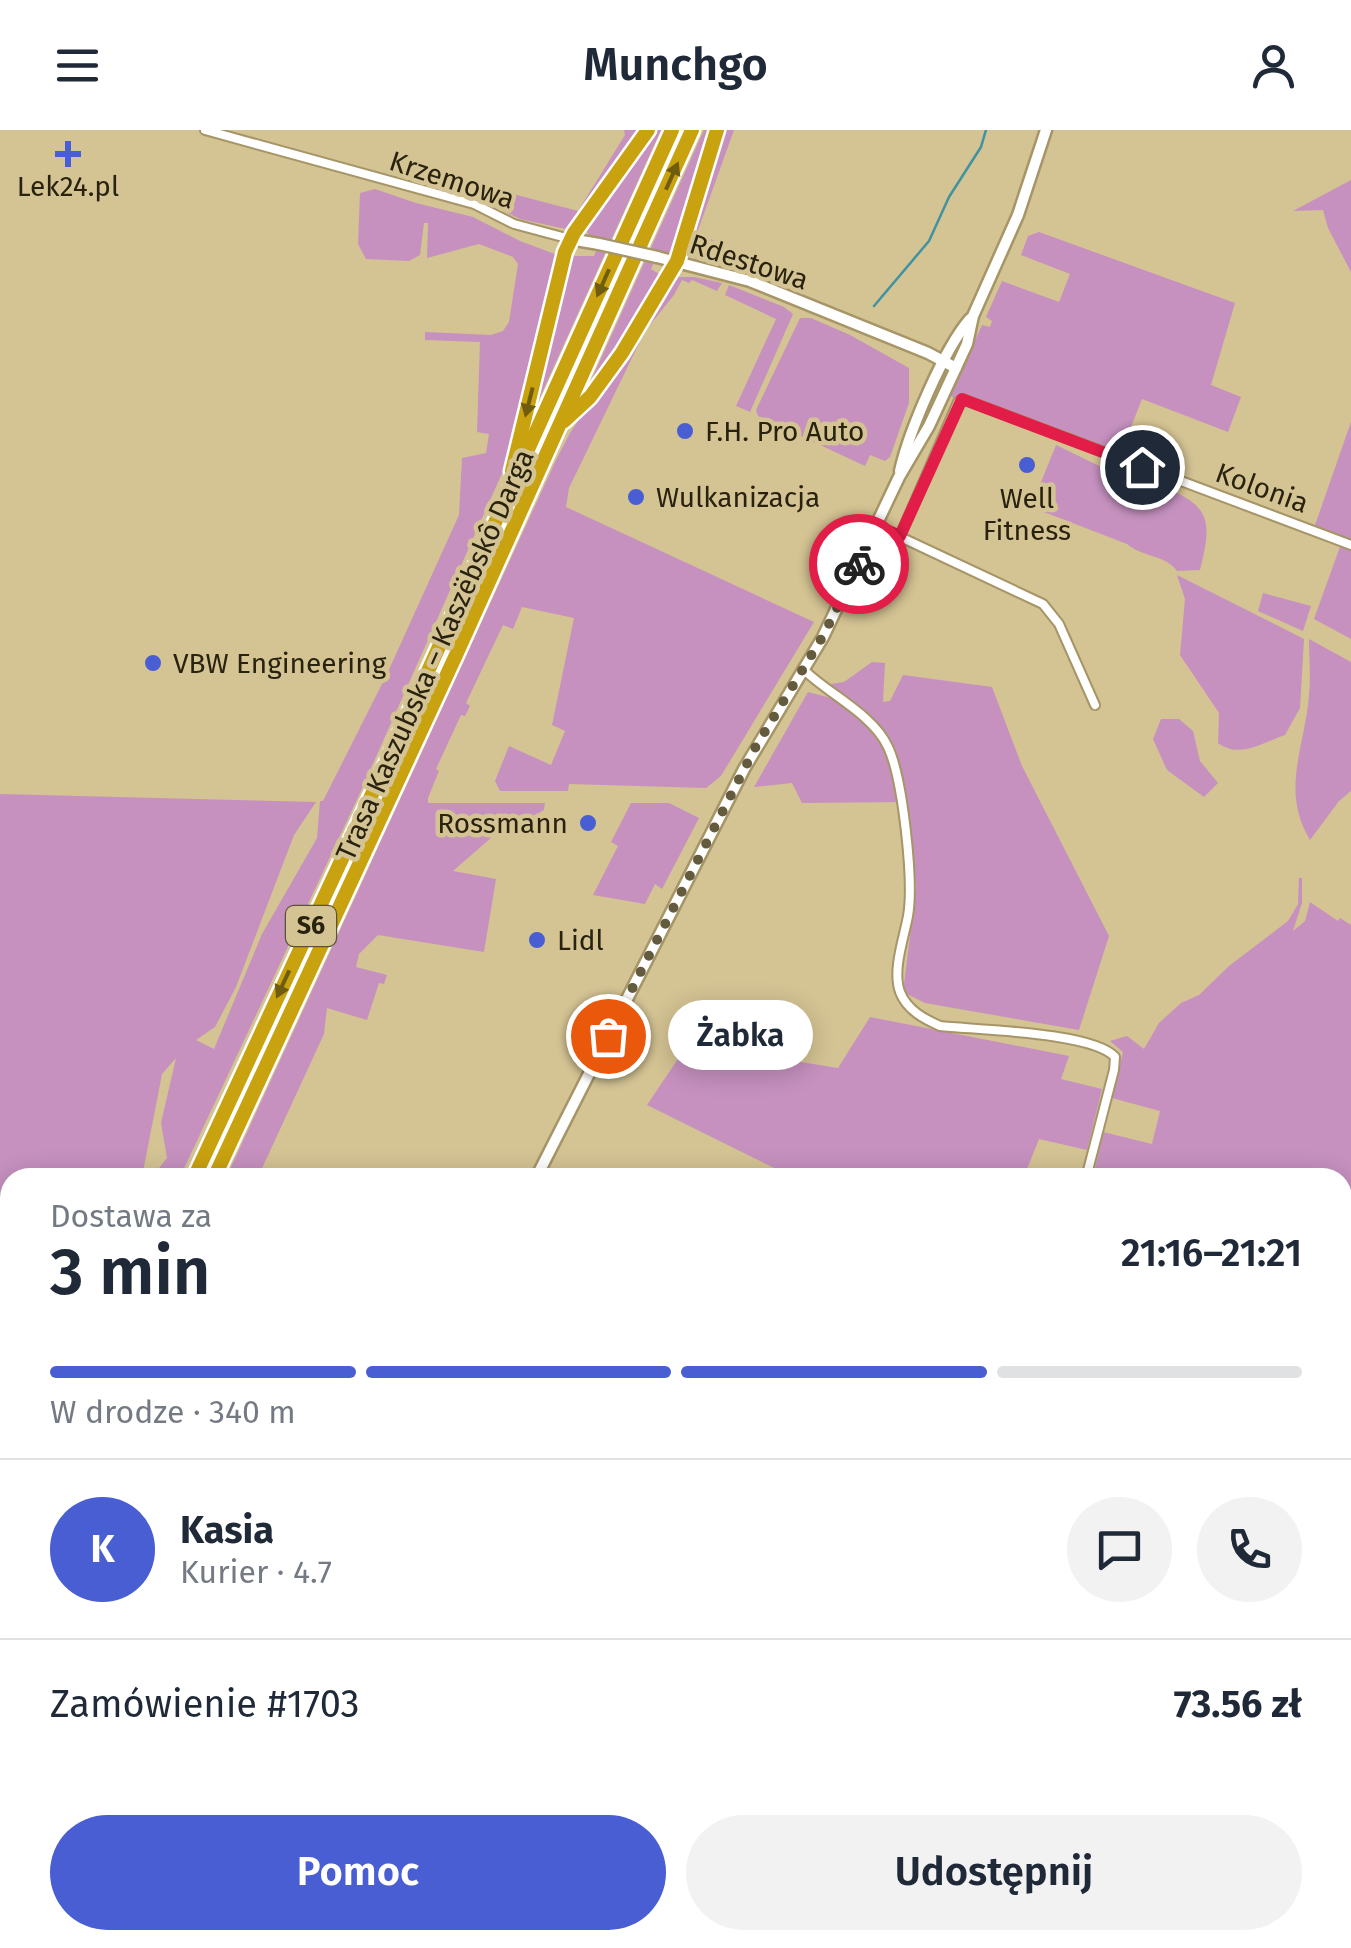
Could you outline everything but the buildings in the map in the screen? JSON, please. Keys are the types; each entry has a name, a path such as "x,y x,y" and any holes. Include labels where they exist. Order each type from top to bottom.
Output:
{"highway":[{"path":"503,506 570,240 648,130"},
{"name":"Trasa Kaszubska – Kaszëbskô Darga","path":"199,1168 672,130"},
{"name":"Trasa Kaszubska – Kaszëbskô Darga","path":"219,1168 692,130"},
{"path":"560,424 590,396 622,353 678,261 717,130"}],"street":[{"name":"Krzemowa","path":"205,130 474,204 514,224 570,240"},
{"path":"541,1168 749,759 842,600 900,476 912,434 950,366 956,339 973,316 1018,215 1046,130"},
{"name":"Rdestowa","path":"570,240 678,261 750,281 950,366"},
{"name":"Kolonia","path":"900,536 958,402 963,399 1351,545"},
{"path":"877,526 1043,604 1059,624 1095,705"},
{"path":"803,669 878,731 888,747 902,792 909,914 898,986 907,1004 940,1026 1072,1040 1104,1048 1115,1057 1089,1168"}],"shaded area":[{"path":"624,130 645,130 566,229 520,219 482,200 481,192 486,187 578,211 625,135"},
{"path":"653,130 661,130 531,417 568,256 594,256 601,239 589,235 584,227"},
{"path":"680,130 685,130 531,471 527,469"},
{"path":"704,130 713,130 675,252 659,252 651,269 662,276 623,345 585,394"},
{"path":"720,130 734,130 697,233 715,241 710,263 692,257 687,245"},
{"path":"1351,180 1351,272 1323,210 1293,211"},
{"path":"375,189 473,217 560,256 503,471 360,793 184,1168 159,1168 167,1158 161,1123 176,1058 162,1074 144,1168 0,1168 0,794 316,802 294,835 236,987 215,1027 196,1040 214,1049 262,934 317,838 320,801 387,674 459,515 462,458 486,453 489,434 477,432 480,342 425,340 425,332 491,335 503,331 509,322 518,264 513,257 479,244 427,258 428,223 424,223 420,255 409,261 366,259 358,244 360,193"},
{"path":"1039,232 1235,303 1211,385 1241,397 1228,432 1142,399 1129,432 1145,446 1141,459 1135,461 963,396 956,400 950,395 982,325 990,327 992,321 986,317 1002,281 1059,302 1070,274 1021,255 1028,236"},
{"path":"672,277 722,283 717,291 682,280 645,331 569,488 566,507 814,622 721,776 706,788 569,784 568,791 500,791 495,781 509,746 551,765 565,731 552,725 574,618 522,607 513,629 503,625 466,703 470,706 465,716 461,715 436,769 439,771 428,798 428,803 545,803 544,810 528,819 516,816 453,871 496,879 484,952 378,935 359,954 356,967 387,975 384,984 379,983 367,1020 327,1008 324,1034 262,1168 231,1168 557,458"},
{"path":"729,285 793,314 750,412 736,406 776,319 725,295"},
{"path":"800,318 811,318 850,335 909,368 909,403 890,457 885,461 870,455 865,466 758,416 756,410"},
{"path":"1351,422 1351,542 1314,528"},
{"path":"1056,445 1126,479 1151,482 1192,502 1205,519 1206,541 1200,570 1177,571 1167,562 1127,544 1031,507"},
{"path":"1341,544 1351,548 1351,639 1314,619"},
{"path":"482,568 487,570 211,1168 206,1168"},
{"path":"1177,575 1304,639 1300,708 1285,735 1242,750 1218,743 1219,713 1180,655 1185,599"},
{"path":"1263,593 1311,606 1303,631 1258,611"},
{"path":"1309,639 1351,662 1351,791 1310,840 1301,822 1295,786 1309,695"},
{"path":"872,662 885,663 883,702 890,701 903,675 992,687 1022,766 1109,936 1079,1030 925,1003 903,992 916,887 907,802 802,803 792,783 754,787 808,692 831,698 831,684 844,682"},
{"path":"1161,719 1179,719 1193,731 1200,761 1218,783 1204,797 1167,770 1153,739"},
{"path":"631,803 669,803 699,818 662,889 655,884 645,904 593,895 618,846 611,842"},
{"path":"1302,878 1302,903 1293,931 1305,921 1310,902 1351,925 1351,1168 1095,1168 1103,1132 1152,1144 1160,1111 1112,1098 1123,1052 1110,1041 1127,1036 1144,1049 1159,1023 1288,921 1298,904"},
{"path":"870,1017 1069,1056 1061,1079 1102,1089 1087,1150 1039,1139 1027,1168 774,1168 647,1105 688,1044 838,1068"}],"waterway":[{"path":"874,306 929,241 949,197 981,147 986,130"}],"way so far":[{"path":"608,1036 755,748 823,636 859,564"}],"place":[{"name":"Lek24.pl","path":"68,154"},
{"name":"F.H. Pro Auto","path":"685,431"},
{"name":"Well Fitness","path":"1027,465"},
{"name":"Wulkanizacja","path":"636,497"},
{"name":"VBW Engineering","path":"153,663"},
{"name":"Rossmann","path":"588,823"},
{"name":"Lidl","path":"537,940"},
{"name":"Żabka","path":"608,1036"}],"route":[{"path":"859,564 877,526 900,536 962,399 1142,467"}]}
